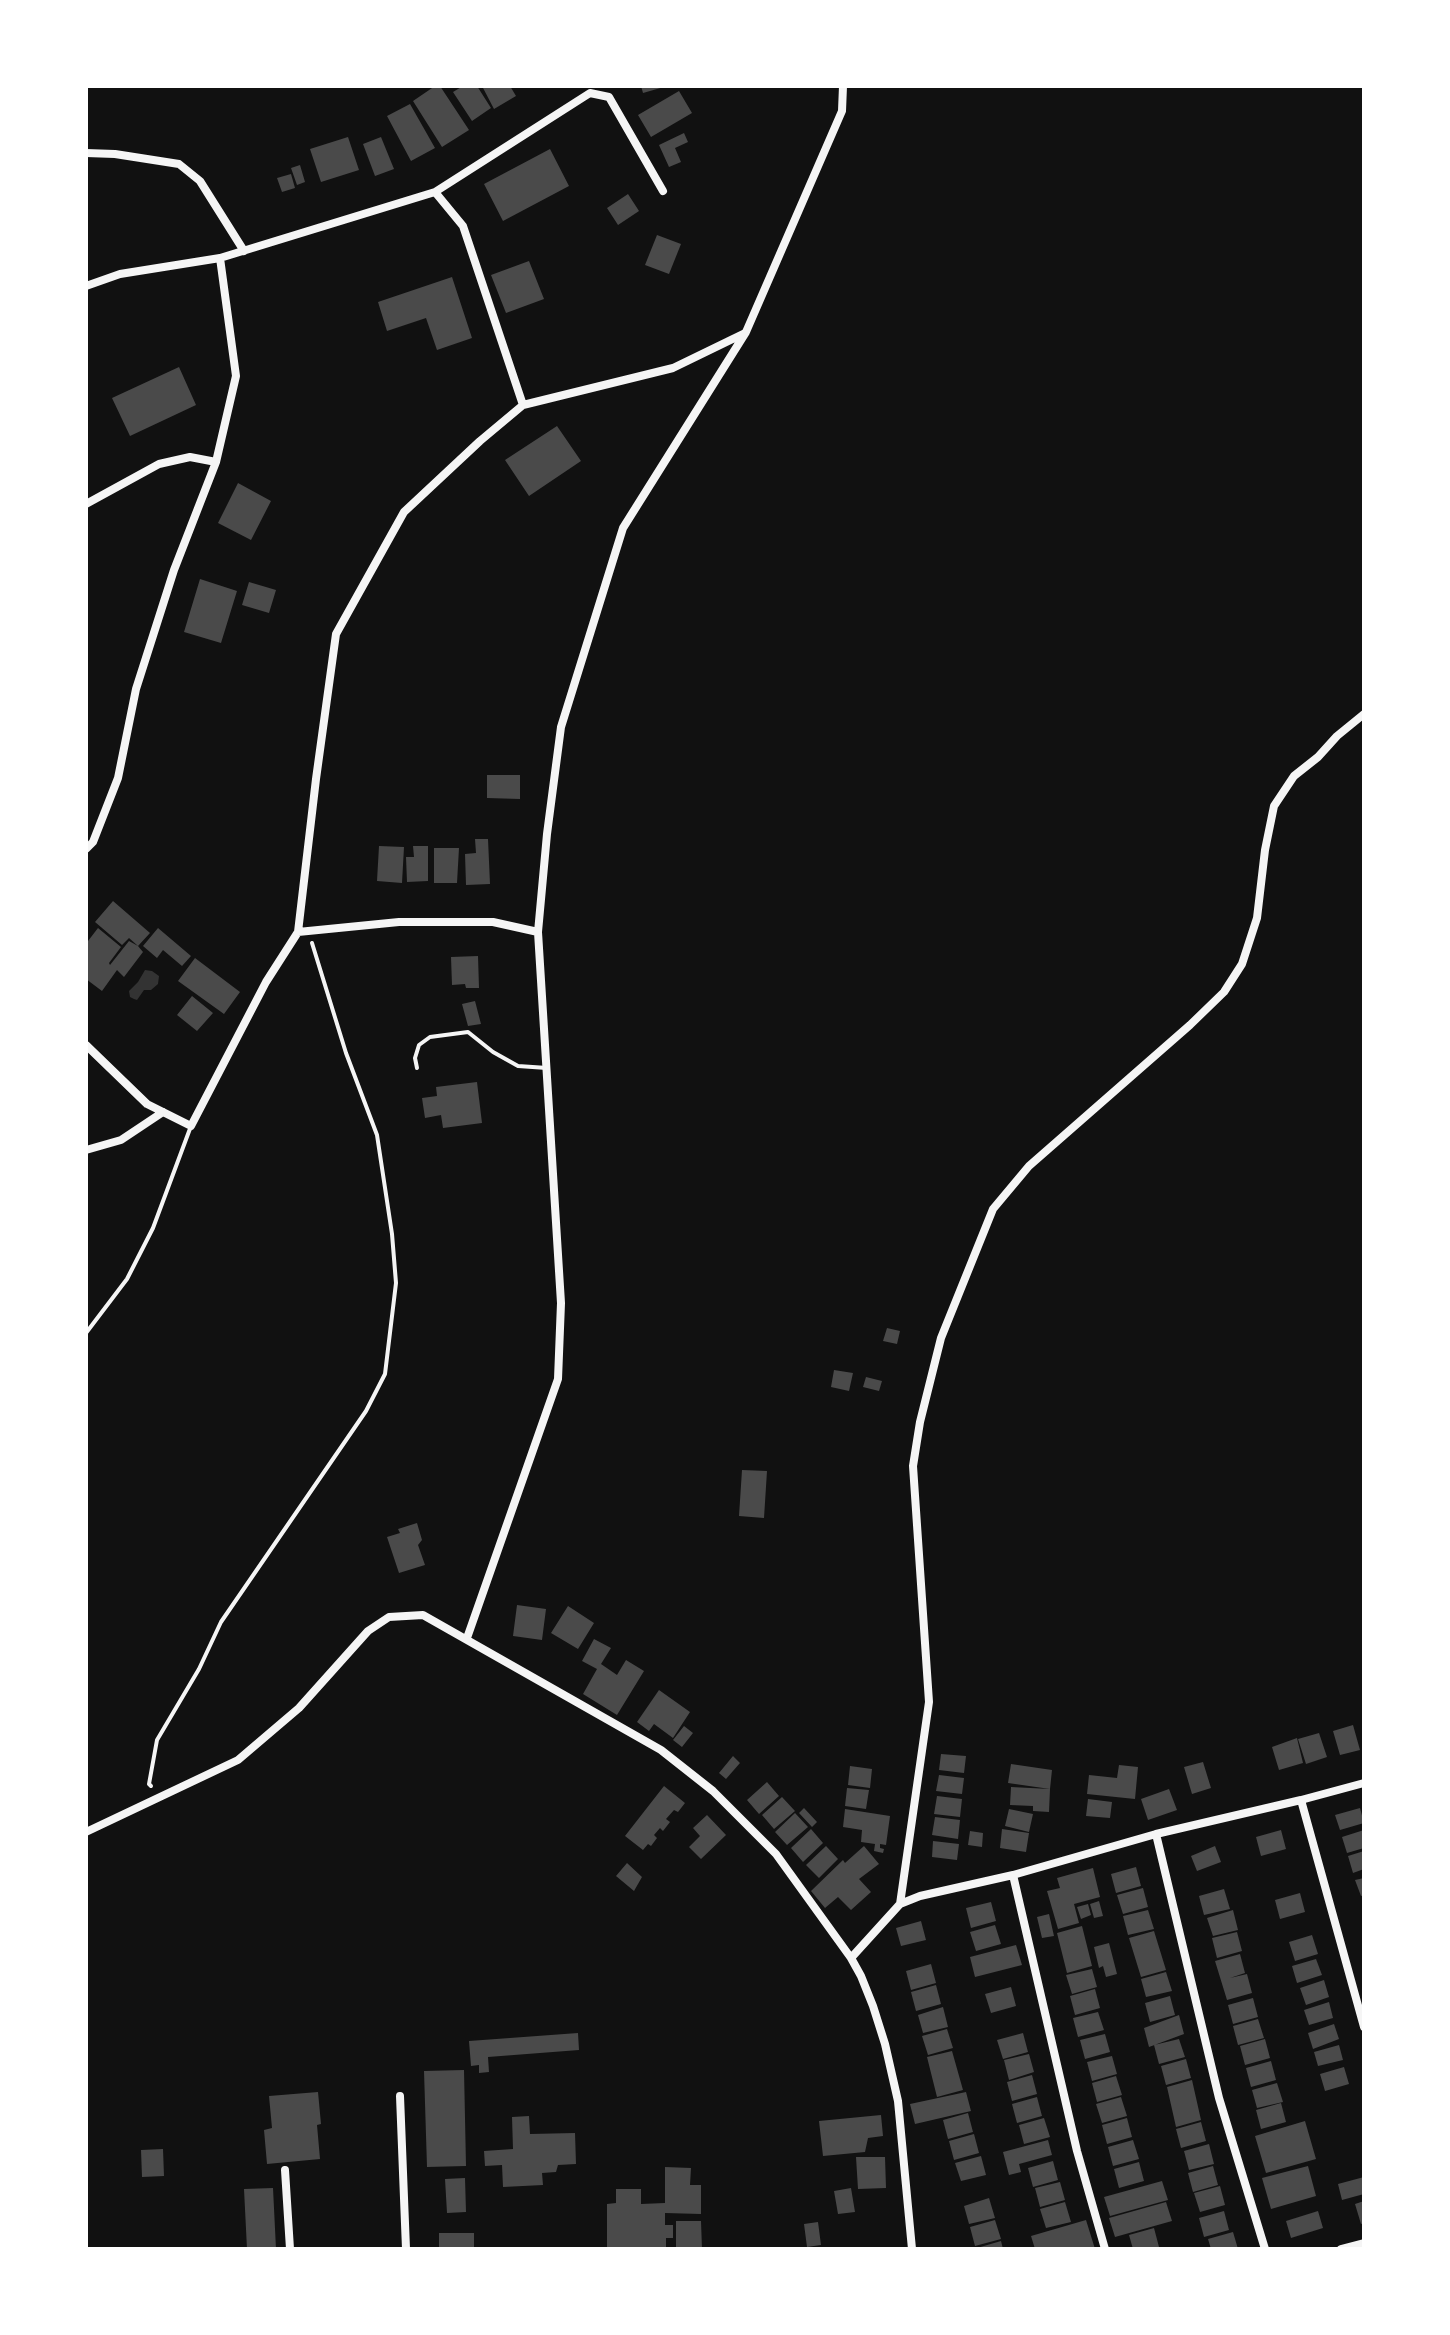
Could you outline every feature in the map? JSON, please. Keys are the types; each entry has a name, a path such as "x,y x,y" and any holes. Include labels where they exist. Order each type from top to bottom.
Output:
{"street":[{"path":"467,1638 558,1379 561,1303 538,932 561,727 623,528 746,332 842,111 843,86"},
{"path":"86,286 120,274 220,258 435,192 590,93 609,97 663,191"},
{"path":"86,153 115,154 179,164 200,181 244,251"},
{"path":"435,192 463,226 523,405"},
{"path":"86,849 93,842 118,778 136,689 174,570 216,462 236,376 220,258"},
{"path":"86,1045 147,1104 191,1126 266,982 303,932 316,779 336,634 404,512 523,405 673,368 746,332"},
{"path":"86,504 159,464 190,457 216,462"},
{"path":"900,1904 929,1702 913,1466 920,1422 941,1338 993,1209 1029,1166 1224,992 1242,964 1257,918 1274,806 1294,776 1364,714"},
{"path":"303,932 399,922 493,922 538,932"},
{"path":"86,1150 121,1140 163,1112"},
{"path":"86,1832 238,1760 299,1708 368,1631 389,1617 423,1615 661,1750 713,1791 776,1854 851,1958 873,2006 898,2101 912,2249"},
{"path":"851,1958 900,1904 920,1896 1013,1875 1156,1834 1364,1783"},
{"path":"1301,1800 1364,2027"},
{"path":"1156,1834 1219,2098 1265,2249"},
{"path":"1013,1875 1077,2151 1105,2249"},
{"path":"400,2096 406,2249"},
{"path":"285,2170 290,2249"},
{"path":"1341,2249 1364,2243"}],"lane":[{"path":"417,1068 415,1058 419,1045 430,1037 468,1032 493,1052 518,1066 548,1068"},
{"path":"86,1333 127,1279 153,1228 191,1126"}],"path":[{"path":"158,1798 149,1784 157,1740 199,1669 221,1622 366,1411 385,1374 396,1283 377,1135 303,932"}],"shaded area":[{"path":"145,970 159,976 158,984 151,990 144,990 137,1000 130,997 129,991"}],"building":[{"path":"435,86 440,86 469,130 442,147 413,101"},
{"path":"463,86 477,86 491,108 472,121 453,92"},
{"path":"482,86 510,86 516,96 494,109"},
{"path":"641,86 664,86 664,87 643,93"},
{"path":"679,91 692,113 651,137 638,115"},
{"path":"410,104 435,148 411,161 387,116"},
{"path":"684,133 688,142 675,148 681,162 669,167 659,145"},
{"path":"348,137 359,170 321,182 310,149"},
{"path":"381,137 394,169 375,176 363,144"},
{"path":"550,149 569,186 503,221 484,184"},
{"path":"300,165 305,182 297,185 291,168"},
{"path":"291,174 295,188 282,192 277,178"},
{"path":"628,194 639,211 618,225 607,208"},
{"path":"657,235 681,244 669,274 645,265"},
{"path":"529,261 544,299 506,313 491,275"},
{"path":"452,277 472,338 437,350 426,318 387,331 378,302"},
{"path":"179,367 196,405 130,436 112,398"},
{"path":"557,426 581,461 529,496 505,460"},
{"path":"238,483 271,501 251,540 218,523"},
{"path":"200,579 237,591 221,643 184,632"},
{"path":"249,582 276,590 269,613 242,605"},
{"path":"487,775 520,775 520,799 487,798"},
{"path":"475,839 488,839 490,884 466,885 465,854 476,853"},
{"path":"379,846 404,847 402,883 377,881"},
{"path":"413,846 428,846 428,881 407,882 406,857 414,857"},
{"path":"434,848 459,848 457,883 434,883"},
{"path":"113,901 150,933 138,946 129,938 122,945 95,922"},
{"path":"98,928 121,947 110,965 129,941 143,952 124,977 117,970 102,991 86,979 86,939 88,941"},
{"path":"158,928 191,956 182,966 163,950 157,958 143,946"},
{"path":"478,956 479,988 466,988 465,984 452,985 451,957"},
{"path":"195,958 240,992 224,1014 178,981"},
{"path":"192,996 213,1013 197,1031 177,1015"},
{"path":"475,1001 481,1024 468,1026 462,1004"},
{"path":"477,1082 482,1123 443,1128 441,1115 425,1118 422,1098 437,1096 436,1087"},
{"path":"887,1328 900,1331 897,1344 883,1341"},
{"path":"834,1370 853,1373 849,1391 831,1387"},
{"path":"866,1377 882,1381 879,1391 863,1387"},
{"path":"742,1470 767,1471 764,1518 739,1516"},
{"path":"417,1523 422,1540 418,1545 425,1565 399,1573 387,1537 400,1533 398,1529"},
{"path":"517,1605 546,1609 542,1640 513,1636"},
{"path":"568,1606 594,1623 578,1649 551,1633"},
{"path":"594,1639 611,1648 601,1664 617,1675 626,1660 644,1671 617,1715 583,1694 597,1669 582,1661"},
{"path":"659,1690 690,1712 673,1738 654,1724 649,1731 637,1722"},
{"path":"1353,1725 1360,1750 1340,1755 1333,1731"},
{"path":"684,1726 693,1733 682,1747 673,1740"},
{"path":"1319,1733 1327,1757 1306,1764 1298,1739"},
{"path":"1297,1738 1303,1763 1279,1770 1272,1747"},
{"path":"941,1754 966,1756 964,1773 939,1770"},
{"path":"733,1756 740,1763 726,1779 719,1773"},
{"path":"1203,1762 1211,1788 1192,1794 1184,1767"},
{"path":"1011,1764 1052,1770 1050,1789 1008,1783"},
{"path":"1119,1765 1138,1767 1135,1799 1087,1794 1089,1775 1117,1778"},
{"path":"850,1766 872,1769 870,1788 848,1785"},
{"path":"939,1775 964,1778 962,1794 936,1791"},
{"path":"767,1782 779,1796 759,1814 747,1800"},
{"path":"664,1786 685,1803 678,1812 674,1810 666,1819 670,1822 663,1831 660,1828 651,1846 648,1844 643,1850 625,1836"},
{"path":"1011,1787 1050,1789 1049,1812 1033,1811 1033,1806 1010,1805"},
{"path":"847,1788 869,1790 866,1809 845,1806"},
{"path":"1169,1789 1177,1810 1148,1820 1141,1799"},
{"path":"937,1796 962,1799 960,1817 934,1814"},
{"path":"782,1797 795,1811 774,1829 762,1815"},
{"path":"1088,1799 1112,1802 1110,1818 1086,1816"},
{"path":"804,1808 817,1822 812,1827 799,1813"},
{"path":"1360,1808 1364,1823 1340,1830 1335,1815"},
{"path":"845,1809 890,1816 886,1845 880,1844 883,1853 874,1851 875,1844 861,1842 862,1830 843,1827"},
{"path":"1009,1809 1033,1814 1029,1832 1005,1826"},
{"path":"795,1813 808,1827 787,1845 775,1832"},
{"path":"707,1815 726,1835 701,1859 689,1847 700,1836 693,1828"},
{"path":"935,1817 960,1820 958,1839 932,1835"},
{"path":"811,1829 823,1843 803,1862 791,1848"},
{"path":"1002,1829 1029,1833 1026,1852 1000,1848"},
{"path":"1281,1830 1286,1849 1261,1856 1256,1837"},
{"path":"1364,1830 1364,1848 1347,1853 1342,1837"},
{"path":"970,1831 983,1833 982,1847 968,1845"},
{"path":"933,1841 959,1844 957,1860 932,1857"},
{"path":"826,1846 838,1859 819,1878 806,1865"},
{"path":"864,1846 879,1864 859,1879 871,1892 851,1910 838,1897 825,1908 811,1891 843,1860 845,1863"},
{"path":"1215,1846 1221,1862 1197,1871 1191,1856"},
{"path":"1364,1851 1364,1869 1353,1873 1348,1856"},
{"path":"627,1863 642,1877 634,1891 616,1876"},
{"path":"1136,1867 1141,1886 1116,1893 1111,1874"},
{"path":"1093,1868 1100,1897 1074,1904 1079,1923 1058,1929 1047,1891 1060,1888 1057,1878"},
{"path":"1364,1878 1364,1895 1361,1896 1355,1880"},
{"path":"1143,1888 1148,1907 1123,1914 1117,1895"},
{"path":"1224,1889 1230,1909 1204,1915 1199,1896"},
{"path":"1300,1893 1305,1912 1280,1919 1275,1900"},
{"path":"1099,1901 1103,1916 1094,1918 1090,1904"},
{"path":"991,1902 996,1921 971,1928 966,1908"},
{"path":"1088,1904 1091,1915 1081,1919 1077,1907"},
{"path":"1148,1910 1154,1929 1128,1935 1123,1916"},
{"path":"1233,1910 1238,1930 1213,1936 1207,1918"},
{"path":"1049,1914 1054,1936 1042,1938 1037,1917"},
{"path":"921,1921 926,1940 901,1946 896,1928"},
{"path":"995,1925 1001,1944 976,1951 970,1932"},
{"path":"1082,1926 1092,1966 1067,1973 1057,1933"},
{"path":"1154,1931 1166,1970 1141,1977 1129,1938"},
{"path":"1237,1932 1242,1951 1217,1958 1212,1938"},
{"path":"1312,1935 1318,1954 1295,1961 1289,1942"},
{"path":"1109,1943 1117,1974 1106,1977 1103,1966 1099,1968 1094,1947"},
{"path":"1016,1945 1022,1965 975,1977 970,1957"},
{"path":"1240,1954 1245,1973 1230,1978 1247,1974 1252,1993 1227,2000 1215,1961"},
{"path":"1316,1959 1322,1975 1297,1983 1292,1966"},
{"path":"931,1964 936,1983 911,1990 906,1971"},
{"path":"1092,1969 1097,1987 1072,1994 1066,1975"},
{"path":"1166,1972 1172,1991 1146,1997 1141,1979"},
{"path":"1324,1980 1329,1997 1306,2005 1300,1988"},
{"path":"936,1985 941,2004 916,2011 911,1992"},
{"path":"1011,1987 1016,2006 991,2013 985,1994"},
{"path":"1095,1989 1100,2008 1075,2015 1070,1996"},
{"path":"1170,1996 1175,2015 1150,2022 1145,2003"},
{"path":"1253,1998 1258,2017 1233,2024 1228,2005"},
{"path":"1329,2002 1333,2018 1309,2025 1304,2010"},
{"path":"943,2007 948,2027 923,2033 918,2015"},
{"path":"1098,2012 1104,2030 1078,2037 1073,2018"},
{"path":"1179,2015 1184,2034 1149,2047 1144,2028"},
{"path":"1258,2019 1264,2038 1238,2045 1233,2026"},
{"path":"1334,2024 1339,2039 1313,2049 1308,2033"},
{"path":"947,2029 953,2048 928,2055 922,2036"},
{"path":"578,2033 579,2050 488,2057 489,2072 479,2073 479,2065 471,2066 469,2041"},
{"path":"1023,2033 1028,2052 1003,2059 997,2040"},
{"path":"1105,2034 1110,2052 1085,2059 1080,2040"},
{"path":"1179,2039 1185,2057 1159,2064 1154,2045"},
{"path":"1265,2039 1270,2058 1245,2065 1240,2046"},
{"path":"1339,2045 1343,2060 1318,2066 1314,2052"},
{"path":"952,2051 963,2090 937,2097 927,2057"},
{"path":"1029,2054 1034,2072 1009,2080 1004,2060"},
{"path":"1112,2056 1117,2074 1092,2081 1087,2062"},
{"path":"1186,2059 1191,2078 1166,2085 1161,2066"},
{"path":"1271,2061 1276,2080 1251,2087 1246,2068"},
{"path":"1344,2067 1349,2084 1325,2091 1320,2074"},
{"path":"464,2070 466,2166 427,2167 424,2071"},
{"path":"1032,2075 1037,2094 1012,2101 1007,2082"},
{"path":"1116,2076 1122,2095 1097,2102 1092,2083"},
{"path":"1192,2080 1201,2120 1176,2127 1167,2087"},
{"path":"1277,2083 1283,2102 1257,2108 1252,2090"},
{"path":"318,2092 320,2159 267,2164 264,2130 272,2128 269,2096"},
{"path":"966,2092 971,2111 915,2124 910,2104"},
{"path":"1037,2097 1042,2116 1017,2123 1012,2104"},
{"path":"1121,2097 1127,2116 1102,2123 1096,2104"},
{"path":"1281,2103 1286,2122 1261,2129 1256,2110"},
{"path":"968,2113 973,2132 948,2139 943,2120"},
{"path":"881,2115 883,2136 868,2138 865,2152 823,2156 819,2121"},
{"path":"529,2116 530,2134 575,2133 576,2164 558,2165 556,2172 542,2173 543,2185 503,2187 502,2165 485,2166 484,2151 513,2149 512,2117"},
{"path":"1044,2118 1050,2137 1024,2144 1019,2125"},
{"path":"1127,2118 1132,2137 1107,2144 1102,2125"},
{"path":"1305,2121 1316,2159 1266,2173 1255,2136"},
{"path":"1201,2122 1206,2141 1181,2148 1176,2129"},
{"path":"974,2134 979,2153 954,2160 949,2141"},
{"path":"1048,2140 1052,2155 1019,2164 1021,2172 1009,2175 1003,2152"},
{"path":"1133,2140 1139,2159 1113,2166 1108,2147"},
{"path":"1209,2144 1214,2164 1189,2170 1184,2151"},
{"path":"163,2149 164,2176 142,2177 141,2150"},
{"path":"981,2156 986,2175 961,2181 955,2163"},
{"path":"856,2157 885,2157 886,2188 858,2189"},
{"path":"1053,2161 1058,2180 1033,2187 1028,2168"},
{"path":"1139,2162 1144,2181 1119,2188 1114,2169"},
{"path":"1213,2166 1218,2185 1193,2192 1188,2173"},
{"path":"1308,2166 1316,2196 1271,2209 1262,2178"},
{"path":"665,2167 691,2168 690,2185 701,2185 701,2214 665,2213 665,2225 673,2225 673,2238 666,2238 666,2249 607,2249 607,2204 616,2203 616,2189 641,2189 641,2204 665,2203"},
{"path":"1364,2177 1364,2194 1342,2200 1338,2184"},
{"path":"465,2178 466,2212 447,2213 445,2179"},
{"path":"1162,2181 1168,2200 1110,2216 1104,2197"},
{"path":"1060,2182 1065,2200 1040,2207 1035,2188"},
{"path":"1220,2186 1225,2205 1200,2212 1194,2193"},
{"path":"273,2188 276,2249 247,2249 244,2189"},
{"path":"851,2188 855,2212 838,2214 834,2191"},
{"path":"989,2198 995,2218 969,2224 964,2206"},
{"path":"1364,2201 1364,2223 1361,2224 1355,2204"},
{"path":"1065,2202 1071,2222 1046,2228 1040,2209"},
{"path":"1166,2202 1172,2221 1115,2237 1109,2218"},
{"path":"1224,2211 1229,2230 1204,2237 1199,2218"},
{"path":"1318,2211 1323,2228 1291,2238 1286,2221"},
{"path":"995,2220 1001,2239 975,2246 970,2227"},
{"path":"1086,2220 1095,2249 1035,2249 1031,2236"},
{"path":"676,2221 701,2221 702,2249 676,2249"},
{"path":"818,2222 821,2245 807,2247 804,2224"},
{"path":"1154,2228 1159,2247 1133,2249 1129,2235"},
{"path":"1233,2232 1238,2249 1211,2249 1208,2239"},
{"path":"439,2233 474,2233 474,2249 439,2249"},
{"path":"1001,2241 1003,2249 977,2249 977,2248"}]}
